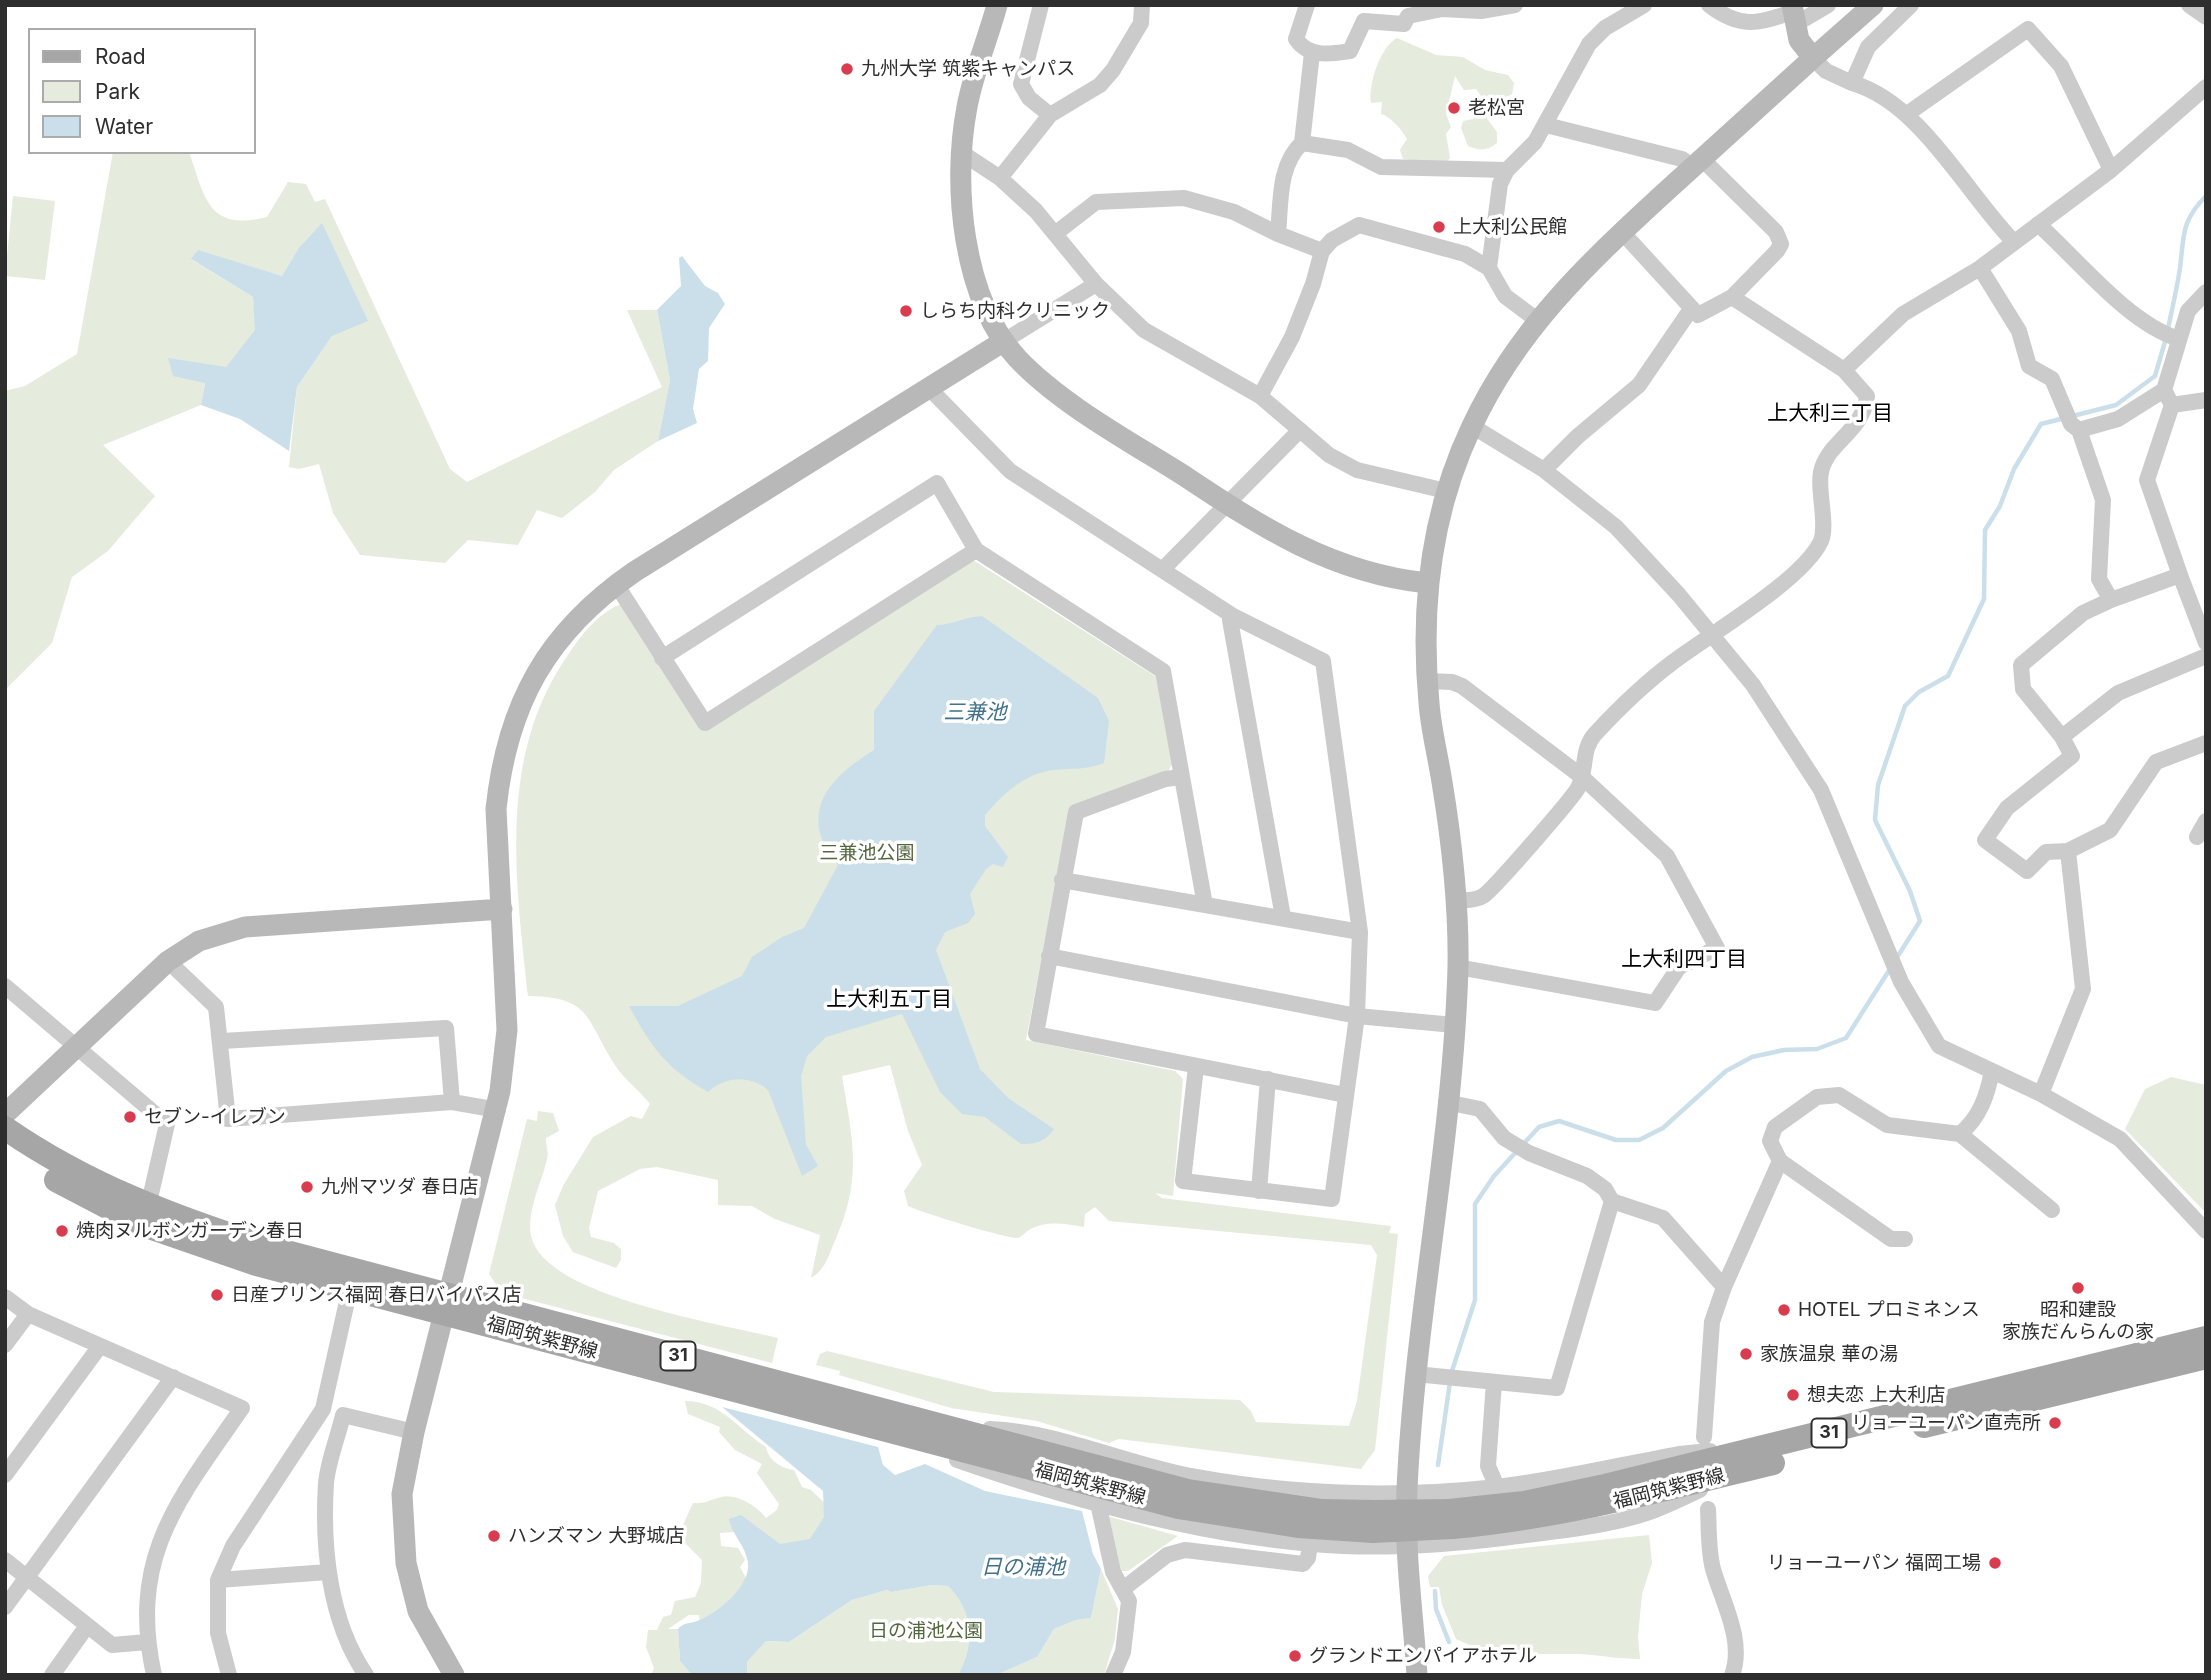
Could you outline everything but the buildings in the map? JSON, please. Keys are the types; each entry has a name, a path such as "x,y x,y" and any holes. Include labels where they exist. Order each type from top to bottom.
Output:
{"main road":[{"name":"福岡筑紫野線","path":"5,1128 64,1165 148,1207 448,1303 897,1433 1178,1507 1298,1527 1451,1519 1518,1521 1600,1507 1746,1461 2206,1338"},
{"name":"福岡筑紫野線","path":"5,1146 51,1177 140,1224 256,1264 350,1288 448,1303 949,1427 1188,1491 1373,1522"},
{"name":"福岡筑紫野線","path":"1746,1461 2200,1362"}],"street":[{"path":"997,5 967,106 962,153 963,229 980,295 1004,341 1041,380 1227,505 1285,540 1327,559 1395,579 1427,583"},
{"path":"1041,5 1021,84 1029,98 1050,115"},
{"path":"1000,178 1050,115 1100,85 1132,41 1141,23 1142,5"},
{"path":"1307,5 1296,39 1312,53 1350,51 1364,21 1404,24 1408,16 1441,9 1481,11 1515,5"},
{"path":"1489,268 1500,184 1507,170 1521,159 1546,125 1560,93 1589,44 1605,28 1644,5"},
{"path":"1709,5 1735,20 1758,24 1828,5"},
{"path":"1417,1675 1406,1494 1415,1374 1446,1102 1458,967 1457,901 1451,837 1427,681 1425,643 1427,583 1446,491 1472,426 1501,373 1538,320 1587,263 1873,5"},
{"path":"1853,83 1868,47 1911,5"},
{"path":"2189,5 2206,17"},
{"path":"1792,14 1799,40 1813,58 1826,71 1853,83 1876,89 1907,114 1956,169 2014,242"},
{"path":"1907,114 2028,29 2061,66 2111,170"},
{"path":"1278,234 1283,180 1290,153 1302,142 1312,53"},
{"path":"1844,370 1903,314 1980,268 2111,170 2206,87"},
{"path":"1546,125 1697,163 1776,232 1781,244 1732,297 1698,315 1622,232"},
{"path":"1302,142 1348,150 1381,167 1507,170"},
{"path":"962,153 1000,178 1056,233 1096,284 1144,330 1260,396 1329,455 1357,470 1446,491"},
{"path":"1056,233 1096,202 1184,198 1234,212 1278,234 1322,251"},
{"path":"2038,224 2093,275 2107,292 2158,333 2179,339"},
{"path":"1260,396 1292,337 1322,251 1332,240 1359,225 1465,254 1489,268 1505,296 1538,320"},
{"path":"1980,268 2019,331 2029,366 2052,379 2075,427 2103,500 2099,579 2111,600"},
{"path":"454,1675 418,1611 406,1563 402,1494 414,1432 498,1110 508,1030 496,809 500,773 516,712 538,669 565,631 616,584 1096,284"},
{"path":"2075,427 2118,418 2164,390 2188,311 2206,292"},
{"path":"1457,901 1484,896 1561,809 1579,787 1588,741 1627,700 1710,634 1791,575 1822,539 1821,471 1829,456 1865,414 1867,397 1844,370 1732,297"},
{"path":"1544,470 1578,436 1639,385 1691,309"},
{"path":"928,387 1010,471 1233,616 1323,662 1360,932 1357,1016 1332,1199 1183,1181 1196,1067"},
{"path":"2164,390 2172,405 2147,480 2206,643"},
{"path":"2172,405 2206,400"},
{"path":"1472,426 1544,470 1616,527 1679,595 1754,685 1821,790 1901,982 1939,1045 2041,1094 2120,1139 2206,1231"},
{"path":"1163,569 1300,430"},
{"path":"662,658 937,483 976,550 1163,671 1205,905"},
{"path":"616,584 705,723 976,550"},
{"path":"2180,575 2083,613 2021,665 2023,689 2062,737 2072,756 2007,808 1985,840 2027,871 2046,852 2068,850 2110,830 2156,762 2206,743"},
{"path":"1233,616 1230,620 1283,917"},
{"path":"2062,737 2118,693 2206,656"},
{"path":"1427,681 1452,682 1462,687 1581,776 1667,856 1717,948 1679,967 1656,1003 1458,967"},
{"path":"1181,777 1165,779 1076,813 1036,1034 1345,1094"},
{"path":"2197,837 2206,821"},
{"path":"2041,1094 2082,989 2068,850"},
{"path":"1062,880 1360,932"},
{"path":"5,1114 168,961 199,941 245,927 502,909"},
{"path":"1049,956 1357,1016 1454,1025"},
{"path":"168,961 216,1007 222,1041 228,1119 452,1102 498,1110"},
{"path":"5,986 167,1124 148,1207"},
{"path":"222,1041 446,1028 452,1102"},
{"path":"1960,1134 1973,1123 1987,1094 1992,1071"},
{"path":"1259,1191 1268,1079"},
{"path":"1905,1239 1891,1239 1780,1161 1770,1141 1775,1127 1817,1097 1839,1095 1887,1125 1960,1134 2052,1210"},
{"path":"1446,1102 1480,1109 1504,1138 1529,1153 1587,1176 1605,1189 1612,1201 1663,1218 1724,1287"},
{"path":"1704,1437 1712,1322 1724,1287 1780,1161"},
{"path":"1415,1374 1557,1388 1612,1201"},
{"path":"229,1675 218,1633 218,1580 233,1545 323,1409 350,1288"},
{"path":"5,1297 28,1314 242,1408 163,1528 149,1576 147,1642 154,1675"},
{"path":"5,1345 28,1314"},
{"path":"5,1475 100,1346"},
{"path":"5,1607 173,1377"},
{"path":"1494,1382 1488,1466 1497,1487"},
{"path":"323,1409 414,1432"},
{"path":"343,1415 326,1481 328,1572 337,1611 357,1661 366,1675"},
{"path":"949,1427 998,1429 1049,1438 1195,1477 1313,1495 1406,1494 1497,1487 1679,1454 1746,1461"},
{"path":"897,1433 956,1460 1033,1486 1233,1533 1409,1546 1541,1534 1646,1514 1746,1461"},
{"path":"1098,1503 1113,1572 1129,1601 1128,1628 1113,1675"},
{"path":"1708,1509 1712,1566 1730,1618 1735,1656 1732,1675"},
{"path":"1123,1589 1175,1551 1185,1549 1300,1565 1307,1562 1310,1540"},
{"path":"5,1560 112,1645 147,1642"},
{"path":"218,1580 328,1572"},
{"path":"52,1675 87,1626"}],"green space":[{"path":"1397,38 1436,55 1463,57 1485,70 1508,75 1514,83 1512,94 1502,99 1484,100 1476,89 1464,90 1455,76 1446,114 1451,127 1446,134 1450,158 1444,165 1403,159 1400,150 1407,139 1403,132 1381,114 1382,102 1371,103 1371,87 1376,67 1385,49"},
{"path":"1480,109 1497,132 1497,143 1490,148 1476,149 1468,146 1461,128 1463,121 1473,119"},
{"path":"113,154 190,154 205,197 221,215 232,220 267,217 288,182 306,184 315,202 325,199 450,469 467,482 662,387 627,310 657,310 670,380 658,441 614,470 595,492 562,518 537,510 518,545 468,540 445,563 360,555 333,513 319,464 299,469 289,467 297,387 332,336 298,249 282,276 198,251 192,260 253,297 256,330 226,367 205,382 201,405 103,445 155,496 108,551 72,577 52,643 5,690 5,391 25,386 77,354"},
{"path":"13,196 55,201 45,280 5,276"},
{"name":"三兼池公園","path":"973,560 1158,678 1173,763 1167,773 1070,808 1026,1040 1175,1071 1183,1079 1173,1196 1155,1193 1162,1198 1391,1226 1389,1233 1398,1234 1375,1450 1361,1469 1119,1439 1109,1443 1037,1421 951,1408 839,1375 840,1371 816,1365 820,1354 827,1351 994,1392 1240,1400 1251,1411 1256,1422 1349,1426 1357,1401 1377,1255 1371,1245 1109,1221 1095,1207 1085,1214 1084,1227 1044,1224 1018,1238 982,1230 916,1209 908,1206 904,1191 922,1165 908,1131 890,1065 842,1076 852,1141 849,1199 830,1253 823,1267 811,1278 820,1235 775,1219 752,1206 718,1205 718,1180 657,1167 640,1169 598,1191 589,1228 591,1237 614,1243 621,1249 621,1260 616,1268 573,1252 563,1236 555,1205 564,1184 593,1137 631,1116 642,1119 650,1104 617,1068 585,1014 565,1001 528,996 517,864 521,777 530,735 545,694 568,655 597,619 621,604 703,730"},
{"path":"2171,1077 2206,1085 2206,1213 2125,1129 2145,1089"},
{"path":"538,1111 553,1113 559,1131 546,1138 548,1157 530,1222 533,1242 548,1262 573,1279 643,1306 778,1338 772,1363 502,1293 489,1274 527,1119 537,1121"},
{"path":"685,1401 709,1406 729,1417 766,1447 776,1463 794,1470 802,1487 811,1490 829,1507 819,1535 793,1555 748,1531 720,1533 721,1546 738,1548 745,1560 740,1567 752,1589 700,1624 699,1615 689,1615 668,1629 678,1629 680,1661 692,1675 651,1675 654,1668 646,1647 648,1630 657,1630 663,1617 671,1615 675,1601 695,1597 701,1583 702,1560 678,1536 693,1503 733,1497 752,1505 766,1518 777,1510 779,1504 757,1473 762,1464 735,1450 719,1432 720,1427 688,1414"},
{"path":"1107,1516 1178,1536 1128,1571 1118,1571"},
{"path":"1649,1535 1652,1563 1642,1594 1638,1637 1640,1659 1579,1654 1516,1654 1471,1645 1456,1639 1442,1605 1439,1587 1430,1587 1428,1576 1444,1556"},
{"name":"日の浦池公園","path":"1101,1569 1118,1609 1115,1639 1104,1675 996,1675 1037,1657 1054,1629 1076,1620 1091,1618"},
{"name":"日の浦池公園","path":"932,1585 948,1586 957,1596 967,1617 969,1639 964,1663 958,1675 747,1675 747,1662 766,1641 789,1642 852,1600 887,1590 891,1592"}],"water":[{"path":"322,223 368,321 332,336 297,387 289,451 240,419 201,405 205,383 173,376 168,358 226,367 255,330 253,297 191,259 198,250 282,276 298,249"},
{"path":"682,256 705,286 718,293 725,304 709,328 708,361 699,369 693,409 697,423 658,441 670,380 657,310 681,286 679,258"},
{"name":"三兼池","path":"982,616 1098,698 1109,721 1104,763 1034,775 1007,792 985,815 985,826 1008,857 1003,867 993,864 986,869 970,894 975,914 968,923 945,932 936,950 980,1069 1008,1098 1054,1129 1040,1141 1021,1144 985,1117 962,1114 940,1092 902,1014 826,1037 807,1056 801,1076 806,1145 818,1166 802,1176 768,1090 754,1082 738,1079 722,1083 708,1092 693,1083 661,1056 629,1006 678,1006 742,976 752,957 782,937 804,928 838,865 821,836 820,808 825,796 841,775 874,750 874,711 937,625"},
{"name":"日の浦池","path":"722,1407 878,1447 883,1465 895,1475 925,1464 985,1491 1082,1511 1093,1554 1101,1569 1091,1618 1076,1620 1054,1629 1037,1657 996,1675 958,1675 967,1651 969,1629 957,1596 948,1586 932,1585 891,1592 887,1590 852,1600 789,1642 766,1641 747,1662 747,1675 692,1675 680,1661 678,1629 723,1606 738,1590 747,1572 747,1557 729,1519 741,1515 780,1544 810,1539 824,1517 823,1491"}],"waterway":[{"path":"2168,329 2185,229 2192,213 2206,196"},
{"path":"1896,959 1920,921 1910,891 1875,820 1878,785 1905,706 1919,692 1948,676 1984,599 1985,530 2000,506 2014,469 2041,424 2116,405 2155,376 2166,338"},
{"path":"1451,1374 1475,1300 1475,1204 1494,1176 1539,1127 1559,1121 1616,1140 1639,1140 1663,1128 1726,1071 1752,1057 1784,1050 1817,1049 1846,1038 1890,969"},
{"path":"1438,1465 1450,1382"},
{"path":"1435,1591 1436,1609 1449,1642"}],"place":[{"name":"九州大学 筑紫キャンパス","path":"847,69"},
{"name":"老松宮","path":"1454,108"},
{"name":"上大利公民館","path":"1439,227"},
{"name":"しらち内科クリニック","path":"906,311"},
{"name":"セブン-イレブン","path":"130,1117"},
{"name":"九州マツダ 春日店","path":"307,1187"},
{"name":"焼肉ヌルボンガーデン春日","path":"62,1231"},
{"name":"昭和建設 家族だんらんの家","path":"2078,1288"},
{"name":"日産プリンス福岡 春日バイパス店","path":"217,1295"},
{"name":"HOTEL プロミネンス","path":"1784,1310"},
{"name":"家族温泉 華の湯","path":"1746,1354"},
{"name":"想夫恋 上大利店","path":"1793,1395"},
{"name":"リョーユーパン直売所","path":"2055,1423"},
{"name":"ハンズマン 大野城店","path":"494,1536"},
{"name":"リョーユーパン 福岡工場","path":"1995,1563"},
{"name":"グランドエンパイアホテル","path":"1295,1656"}],"district":[{"name":"上大利三丁目","path":"1830,414"},
{"name":"上大利四丁目","path":"1684,960"},
{"name":"上大利五丁目","path":"889,1000"}]}
